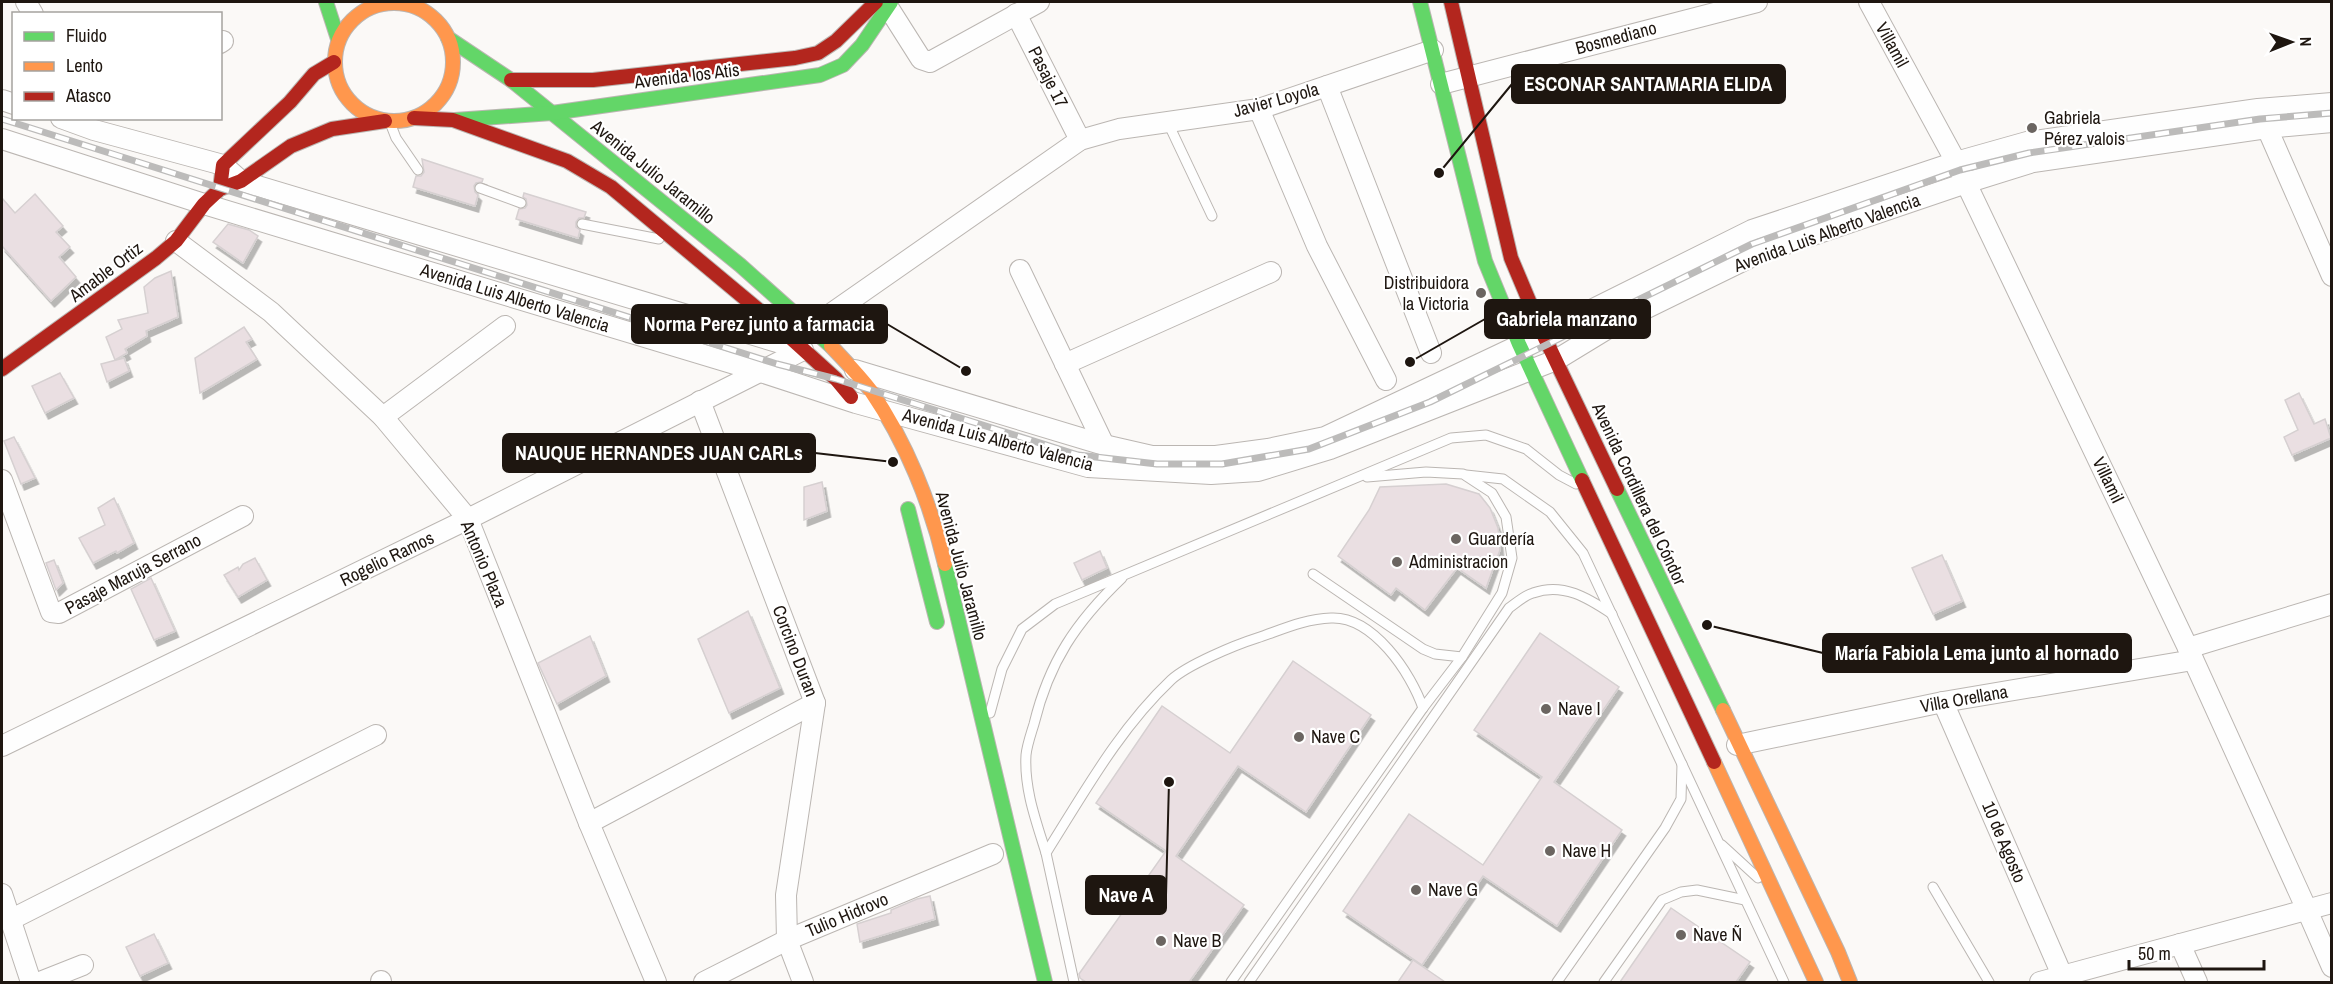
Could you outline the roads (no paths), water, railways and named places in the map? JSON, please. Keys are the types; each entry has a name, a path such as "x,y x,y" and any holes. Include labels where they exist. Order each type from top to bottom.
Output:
{"main road":[{"path":"326,2 338,39"},
{"path":"391,2 412,3 434,18 448,38 453,57 451,76 444,94 431,108 414,118 387,121 365,114 348,101 338,82 334,62 338,39 350,20 369,7 391,2"},
{"path":"1420,2 1485,261 1519,344 1816,982"},
{"name":"Avenida Cordillera del Cóndor","path":"1451,2 1511,258 1543,334 1737,745 1838,952 1850,982"},
{"name":"Avenida los Atis","path":"511,80 593,80 795,58 818,52 836,41 885,3"},
{"name":"Avenida los Atis","path":"453,120 552,112 820,75 843,65 862,45 885,3"},
{"name":"Avenida Julio Jaramillo","path":"448,38 511,80 552,112 740,265 812,327 870,390 867,409"},
{"path":"219,189 223,165 290,102 314,74 334,62"},
{"name":"Avenida Julio Jaramillo","path":"414,118 453,120 567,161 611,187 803,350 867,409 923,491 940,543 1045,982"},
{"name":"Amable Ortiz","path":"2,369 115,290 176,241 204,204 219,189 241,181 291,146 332,129 387,121"},
{"name":"Avenida Julio Jaramillo","path":"903,495 914,527 941,640"}],"street":[{"path":"885,3 921,59 930,62 1039,2"},
{"name":"Bosmediano","path":"1440,84 1756,2"},
{"name":"Villamil","path":"1869,2 1956,162 2190,654 2331,967"},
{"name":"Pasaje 17","path":"1016,15 1080,140"},
{"name":"Javier Loyola","path":"812,327 1080,140 1119,129 1259,109 1433,50"},
{"path":"1327,86 1431,353"},
{"name":"Avenida Luis Alberto Valencia","path":"71,120 91,124 223,165 241,181 803,350 853,369 1104,445 1152,456 1216,456 1325,437 1543,334 1752,230 1956,162 2027,142 2258,109 2331,103"},
{"path":"1259,109 1317,246 1386,380"},
{"path":"2258,109 2260,119 2267,128 2331,276"},
{"name":"Avenida Luis Alberto Valencia","path":"2,139 204,204 761,372 867,409 1088,467 1211,474 1258,471 1330,449 1556,360 1620,321 1757,254 1966,183 2033,162 2267,128 2331,122"},
{"name":"Antonio Plaza","path":"176,241 271,312 383,417 468,519 589,823 656,982"},
{"path":"1020,270 1104,445"},
{"path":"1065,364 1271,272"},
{"path":"383,417 506,326"},
{"name":"Rogelio Ramos","path":"2,746 468,519 803,350"},
{"name":"Corcino Duran","path":"700,401 815,703 786,895 787,940 803,982"},
{"name":"Pasaje Maruja Serrano","path":"2,480 51,612 59,613 243,516"},
{"name":"Villa Orellana","path":"1737,745 2190,654 2331,604"},
{"name":"10 de Agosto","path":"1944,702 2063,980"},
{"path":"589,823 815,703"},
{"path":"10,920 376,735"},
{"name":"Tulio Hidrovo","path":"704,982 787,940 993,854"},
{"path":"2,894 31,982"},
{"path":"2040,982 2063,980 2180,944 2331,903"},
{"path":"2180,944 2197,982"},
{"path":"40,982 83,965"}],"lane":[{"path":"387,121 418,170"},
{"path":"1168,123 1212,216"},
{"path":"480,188 521,203"},
{"path":"582,224 677,242"},
{"path":"984,733 1002,669 1022,629 1055,604 1451,438 1486,435 1526,449 1558,475 1587,490"},
{"path":"1356,478 1426,472 1503,479 1551,512 1584,554 1784,982"},
{"path":"1231,982 1423,708 1462,657 1502,593 1512,558 1506,517 1492,494 1463,474"},
{"path":"1074,982 1046,853 1030,803 1026,754 1042,691 1062,648 1099,600 1127,573"},
{"path":"1313,574 1424,649 1435,654 1462,657"},
{"path":"1249,982 1509,608 1532,592 1560,589 1583,594 1614,615"},
{"path":"1046,853 1134,718 1173,678 1232,646 1299,622 1333,618 1363,626 1396,656 1416,688 1423,708"},
{"path":"1557,982 1665,828 1681,799 1682,762"},
{"path":"1719,841 1775,895"},
{"path":"1933,887 1989,982"},
{"path":"1604,982 1662,900 1681,892 1697,891 1745,900"}],"railway":[{"path":"2,119 777,364 836,379 1078,455 1157,464 1222,464 1309,449 1430,402 1752,244 1960,170 2029,153 2260,119 2332,113"}],"place":[{"name":"Gabriela Pérez valois","path":"2032,128"},
{"name":"ESCONAR SANTAMARIA ELIDA","path":"1439,173"},
{"name":"Distribuidora la Victoria","path":"1481,293"},
{"name":"Gabriela manzano","path":"1410,362"},
{"name":"Norma Perez junto a farmacia","path":"966,371"},
{"name":"NAUQUE HERNANDES JUAN CARLs","path":"893,462"},
{"name":"Guardería","path":"1456,539"},
{"name":"Administracion","path":"1397,562"},
{"name":"María Fabiola Lema junto al hornado","path":"1707,625"},
{"name":"Nave I","path":"1546,709"},
{"name":"Nave C","path":"1299,737"},
{"name":"Nave A","path":"1169,782"},
{"name":"Nave H","path":"1550,851"},
{"name":"Nave G","path":"1416,890"},
{"name":"Nave Ñ","path":"1681,935"},
{"name":"Nave B","path":"1161,941"}]}
